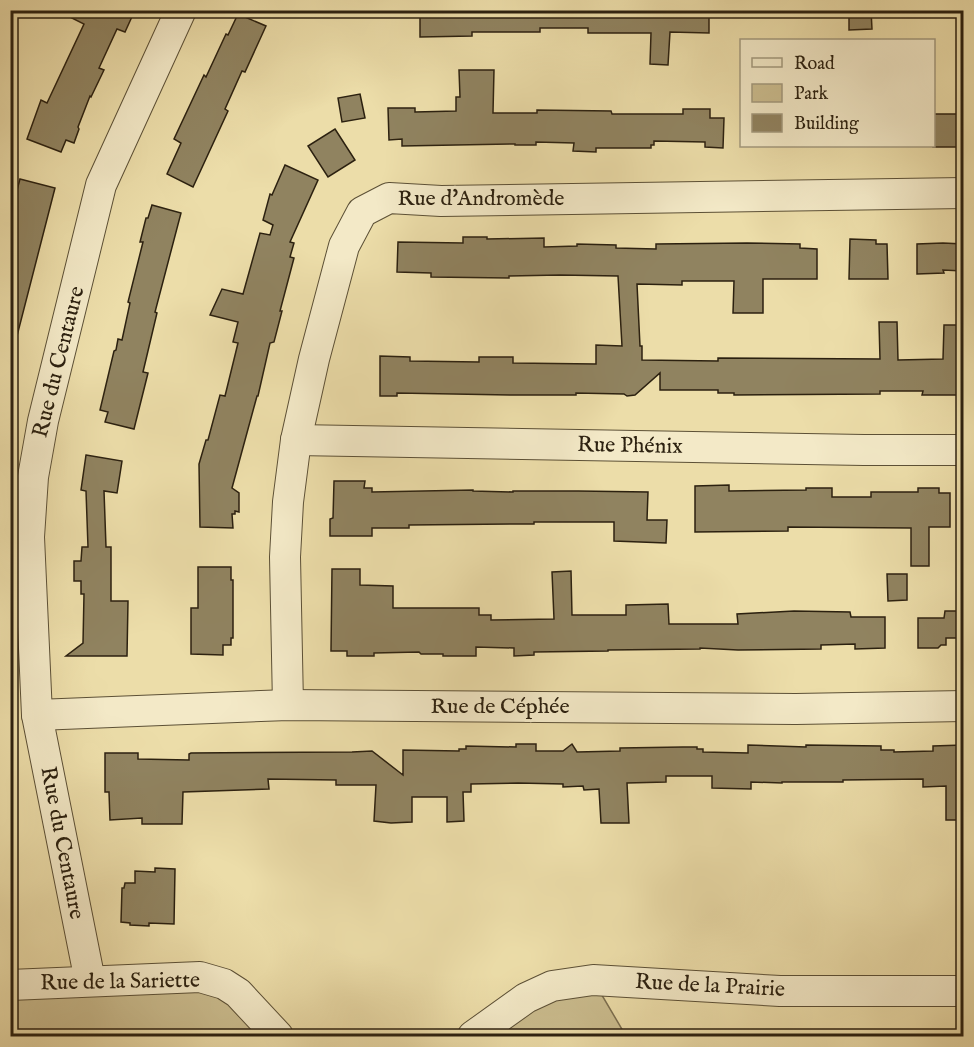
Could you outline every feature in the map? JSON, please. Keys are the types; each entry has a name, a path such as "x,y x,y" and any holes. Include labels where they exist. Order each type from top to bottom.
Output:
{"street":[{"name":"Rue du Centaure","path":"90,981 37,715 29,537 33,477 43,421 101,185 181,10"},
{"name":"Rue d'Andromède","path":"288,705 285,557 288,502 296,440 314,359 344,246 362,212 389,198 441,201 963,193"},
{"name":"Rue Phénix","path":"296,440 963,450"},
{"name":"Rue de Céphée","path":"37,715 288,705 796,709 963,705"},
{"name":"Rue de la Sariette","path":"10,985 200,977 224,984 238,993 278,1036"},
{"name":"Rue de la Prairie","path":"473,1036 526,998 552,986 594,980 780,991 963,991"}],"green space":[{"path":"200,977 278,1036 11,1036 11,985"},
{"path":"593,980 626,1036 473,1036"}],"building":[{"path":"56,10 135,10 125,32 117,29 99,68 104,70 90,96 74,143 66,140 61,152 27,139 41,100 47,103 84,24"},
{"path":"420,10 709,10 709,33 670,32 668,65 650,64 651,33 588,33 588,28 540,28 540,32 472,32 472,36 420,37"},
{"path":"849,10 871,10 872,29 849,30"},
{"path":"238,14 266,26 245,72 242,71 225,109 228,111 193,187 167,174 181,143 174,139 204,75 206,77"},
{"path":"459,70 494,70 493,113 537,113 537,110 611,111 612,114 683,114 683,109 710,109 710,118 724,118 723,148 705,147 705,142 654,141 651,148 596,148 596,152 573,151 574,143 402,146 402,139 389,140 388,108 415,108 415,112 456,111 456,97 460,97"},
{"path":"360,94 365,118 342,122 338,98"},
{"path":"935,114 963,114 963,147 935,147"},
{"path":"335,129 355,160 328,177 308,146"},
{"path":"285,165 318,180 290,242 294,243 290,257 294,258 280,311 282,311 274,342 270,343 258,396 232,488 239,493 239,512 235,511 235,514 232,514 233,528 200,527 199,464 220,395 225,396 238,343 233,342 238,322 210,315 222,289 243,294 260,233 270,235 273,225 263,220 270,194 272,195"},
{"path":"20,179 55,188 17,336 10,335 10,204 13,205"},
{"path":"152,205 181,213 155,312 157,313 143,372 148,373 134,429 105,422 108,412 100,410 114,351 118,339 122,340 130,303 128,302 143,242 140,242"},
{"path":"463,237 544,238 544,247 577,246 577,244 656,249 656,244 747,243 800,244 800,248 817,249 817,279 763,279 763,313 733,313 734,281 682,281 682,285 637,284 642,360 880,359 879,322 897,322 898,360 943,359 944,325 963,325 963,395 922,395 923,391 880,391 880,394 734,395 734,393 718,393 718,390 660,390 660,373 635,395 627,396 624,394 576,393 576,395 513,395 397,393 397,396 380,396 380,356 410,357 410,361 479,362 479,357 513,357 513,363 596,364 596,345 622,346 618,276 431,277 431,273 397,272 398,242 463,243"},
{"path":"850,239 876,240 876,244 887,244 888,279 849,279"},
{"path":"917,244 963,244 963,271 943,270 944,273 917,274"},
{"path":"86,455 122,461 117,493 104,491 106,547 111,547 111,601 128,601 127,656 66,656 83,643 84,594 81,594 81,581 74,581 74,561 81,561 82,547 88,547 86,491 81,490"},
{"path":"334,481 365,481 364,488 372,488 372,492 473,490 648,492 647,520 667,520 666,543 614,541 614,522 409,525 409,528 372,528 372,536 330,536"},
{"path":"729,485 729,491 832,488 832,497 871,497 871,492 918,492 918,488 939,488 939,493 950,493 950,527 929,527 929,566 911,566 911,528 788,527 788,531 695,532 695,486"},
{"path":"198,567 231,567 233,638 231,638 231,645 223,645 223,655 191,654 191,608 198,608"},
{"path":"332,569 360,569 360,585 393,586 393,608 479,608 479,615 491,615 491,620 554,619 552,572 571,571 572,615 626,615 626,605 668,604 669,624 738,624 737,614 794,611 850,612 851,617 885,617 885,648 855,649 855,644 821,645 821,649 608,650 534,652 534,655 514,656 514,648 476,647 476,656 443,656 443,654 421,654 419,652 347,656 347,651 331,651"},
{"path":"887,574 907,574 907,600 888,601"},
{"path":"945,611 963,611 963,638 946,638 946,645 938,648 918,648 918,618 944,618"},
{"path":"516,744 536,744 536,751 563,751 572,744 577,752 620,751 620,748 697,747 697,749 703,749 703,752 748,753 748,745 881,746 881,750 894,750 894,752 933,751 933,746 963,745 963,820 946,820 946,786 923,787 923,779 751,782 751,789 712,788 712,776 666,776 666,782 627,783 629,823 601,823 599,789 584,790 583,786 563,787 563,784 471,784 471,792 463,792 464,821 447,822 447,797 412,797 412,822 391,823 374,821 376,785 336,785 336,780 268,779 269,789 183,792 182,824 142,824 142,818 110,820 109,792 105,792 105,753 138,753 138,759 189,760 191,753 372,751 403,775 403,750 459,751 459,749 466,749 466,746 516,747"},
{"path":"155,868 175,869 174,924 149,923 149,926 121,922 122,888 125,883 135,883 135,871 155,872"}]}
